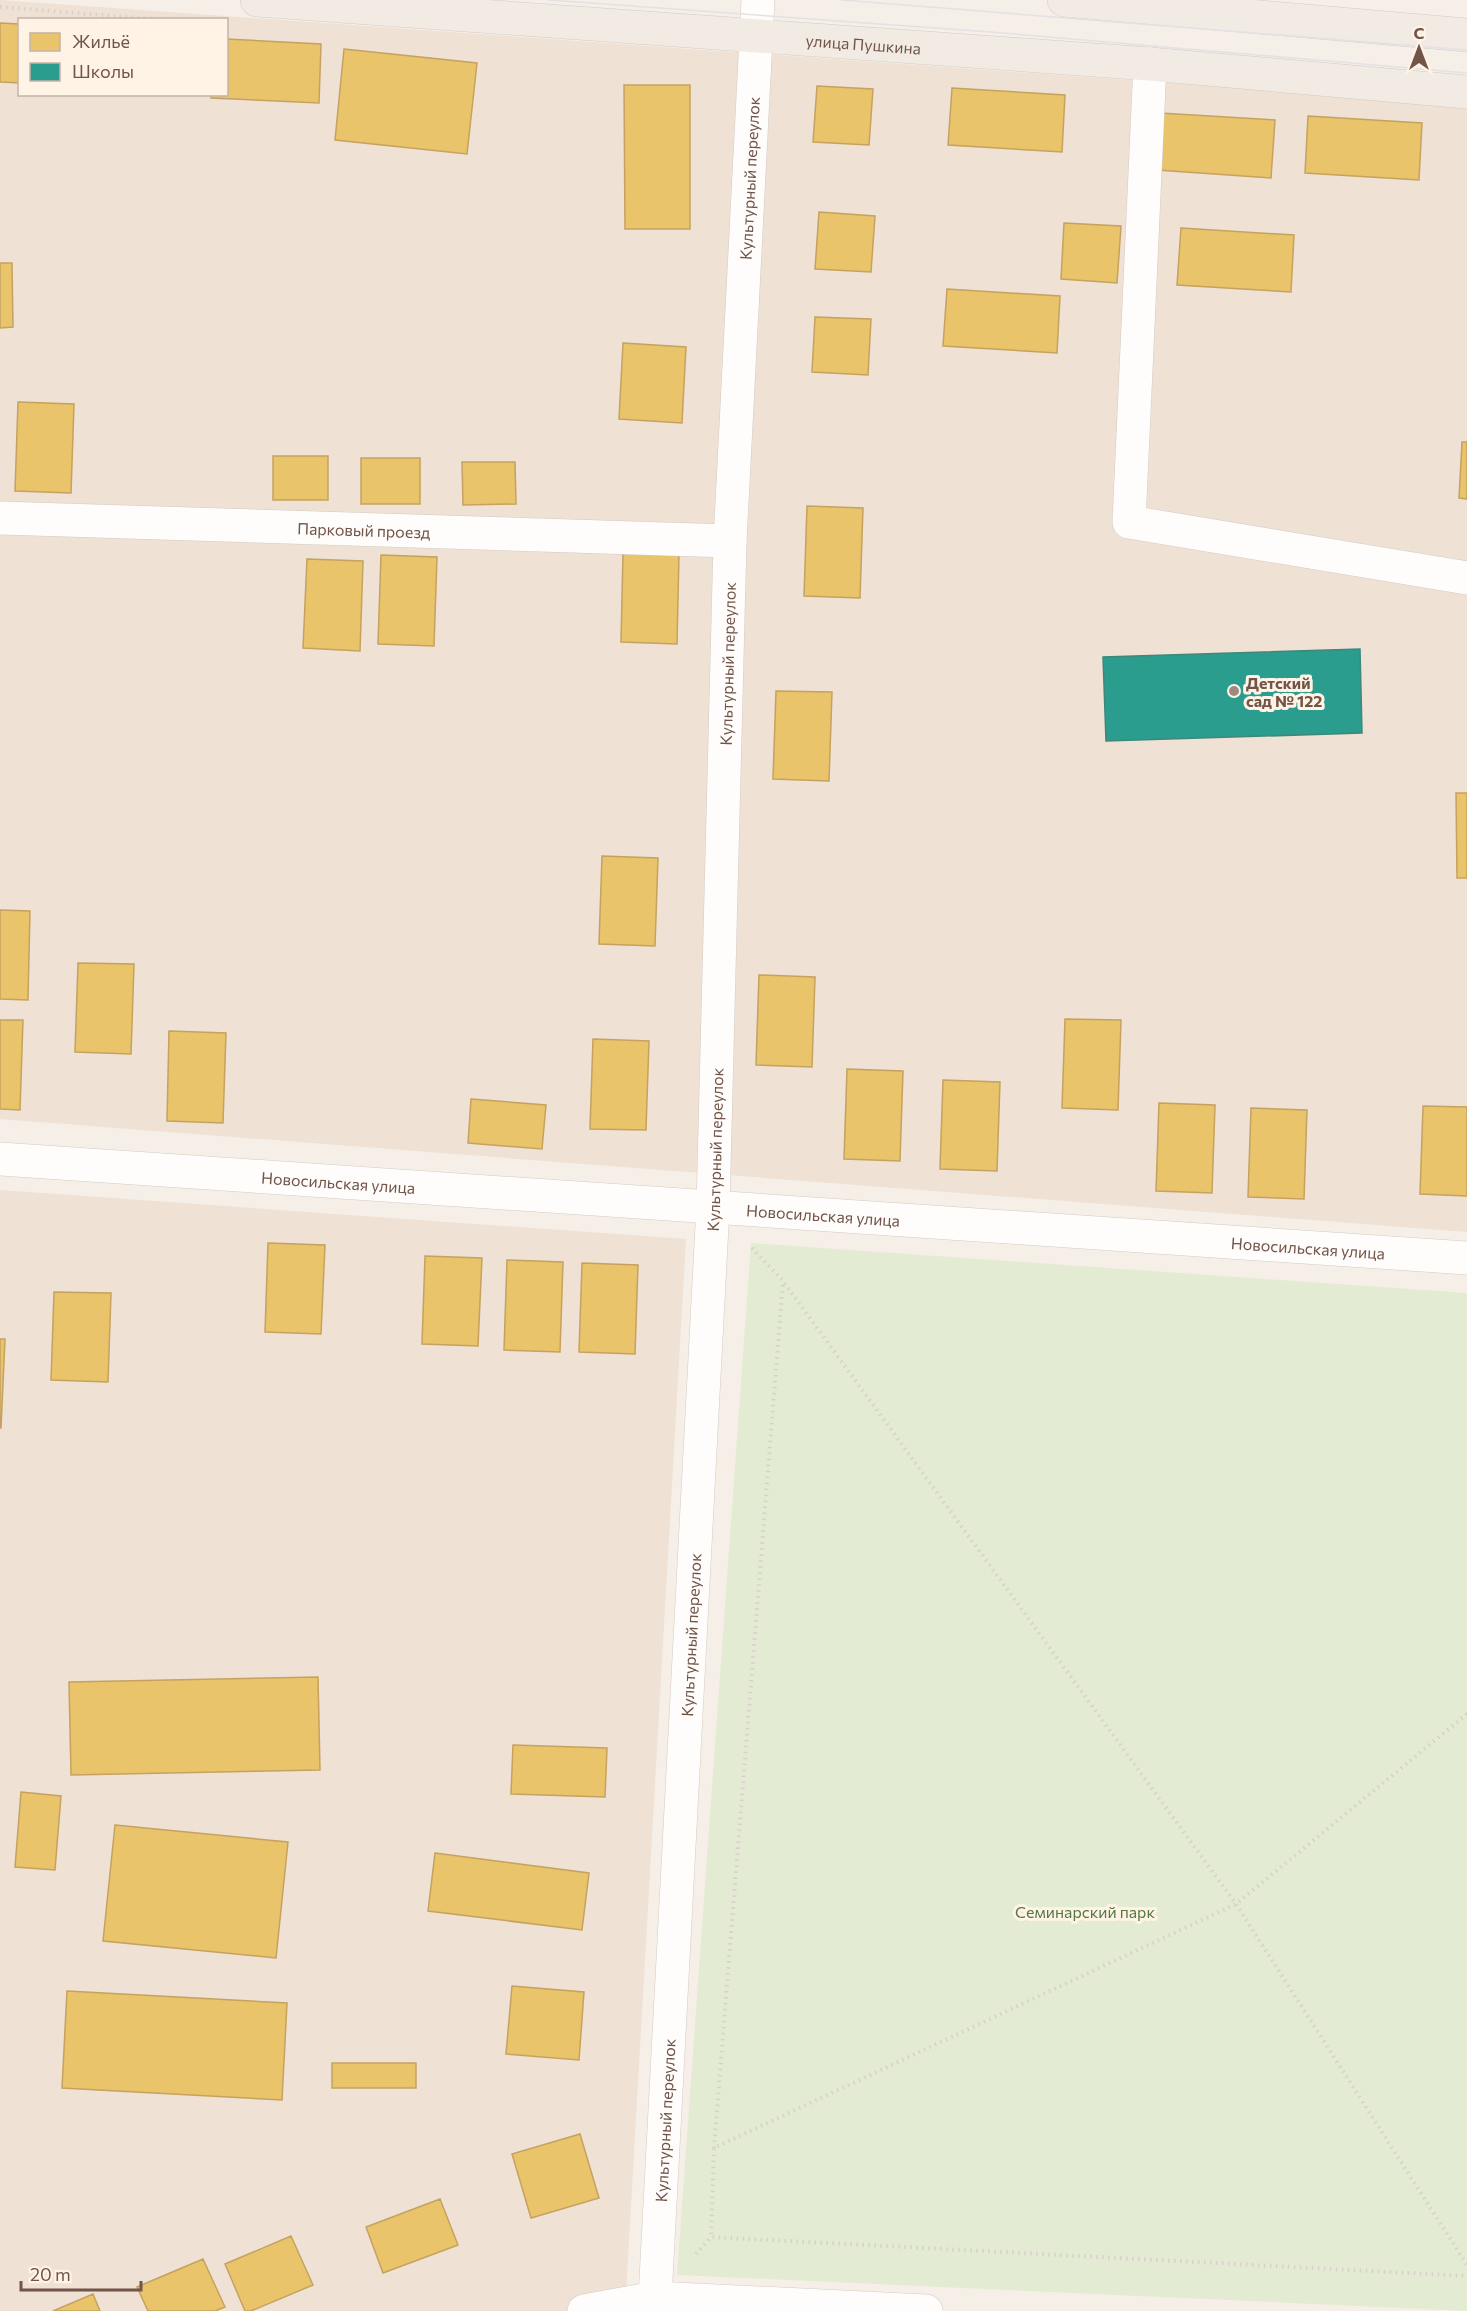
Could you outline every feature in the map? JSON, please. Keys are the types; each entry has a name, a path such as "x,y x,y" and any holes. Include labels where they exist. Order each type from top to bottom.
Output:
{"main road":[{"name":"улица Пушкина","path":"257,0 1150,64 1467,92"},
{"path":"1064,0 1297,10 1467,35"}],"street":[{"name":"Культурный переулок","path":"655,2298 713,1207 730,541 758,0"},
{"path":"1150,64 1130,522 1467,578"},
{"name":"Парковый проезд","path":"0,518 730,541"},
{"name":"Новосильская улица","path":"0,1159 1467,1258"},
{"path":"584,2311 655,2298 723,2307 926,2311"}],"path":[{"path":"0,8 138,18"},
{"path":"713,1207 783,1281 1236,1904 1467,2265"},
{"path":"783,1281 714,2148 711,2237 1467,2276"},
{"path":"714,2148 1236,1904 1467,1714"}],"shaded area":[{"path":"0,0 1467,104 1467,1232 0,1119"},
{"path":"0,1190 686,1239 625,2311 0,2311"}],"green space":[{"name":"Семинарский парк","path":"751,1243 1467,1293 1467,2311 677,2275"}],"building: Жильё":[{"path":"0,23 18,24 18,83 0,82"},
{"path":"228,39 321,44 319,103 211,98 211,96 228,96"},
{"path":"344,49 477,63 467,154 335,140"},
{"path":"624,85 690,85 690,229 625,229"},
{"path":"817,86 873,89 869,145 813,142"},
{"path":"952,88 1065,95 1062,152 948,145"},
{"path":"1160,113 1275,120 1271,178 1157,170"},
{"path":"1308,116 1422,123 1419,180 1305,173"},
{"path":"819,212 875,216 871,272 815,269"},
{"path":"1064,223 1121,226 1117,283 1061,279"},
{"path":"1181,228 1294,235 1291,292 1177,285"},
{"path":"0,263 12,263 13,327 0,328"},
{"path":"947,289 1060,296 1057,353 943,346"},
{"path":"815,317 871,319 868,375 812,372"},
{"path":"623,343 686,347 682,423 619,419"},
{"path":"18,402 74,404 71,493 15,491"},
{"path":"1462,442 1467,442 1467,499 1459,498"},
{"path":"273,456 328,456 328,500 273,500"},
{"path":"361,458 420,458 420,504 361,504"},
{"path":"462,462 515,462 516,504 463,505"},
{"path":"807,506 863,508 860,598 804,596"},
{"path":"623,553 679,554 677,644 621,642"},
{"path":"381,555 437,557 434,646 378,644"},
{"path":"307,559 363,561 360,651 303,648"},
{"path":"776,691 832,692 829,781 773,779"},
{"path":"1456,793 1467,793 1467,878 1457,878"},
{"path":"602,856 658,858 655,946 599,944"},
{"path":"0,910 30,911 28,1000 0,999"},
{"path":"78,963 134,964 131,1054 75,1052"},
{"path":"759,975 815,977 812,1067 756,1065"},
{"path":"1065,1019 1121,1020 1118,1110 1062,1108"},
{"path":"0,1020 23,1020 20,1110 0,1109"},
{"path":"169,1031 226,1033 223,1123 167,1121"},
{"path":"593,1039 649,1041 646,1130 590,1129"},
{"path":"847,1069 903,1071 900,1161 844,1159"},
{"path":"943,1080 1000,1082 997,1171 940,1169"},
{"path":"471,1099 546,1105 542,1149 468,1143"},
{"path":"1159,1103 1215,1105 1212,1193 1156,1191"},
{"path":"1423,1106 1467,1107 1467,1196 1420,1194"},
{"path":"1251,1108 1307,1110 1304,1199 1248,1197"},
{"path":"268,1243 325,1245 321,1334 265,1332"},
{"path":"425,1256 482,1258 478,1346 422,1344"},
{"path":"507,1260 563,1262 560,1352 504,1350"},
{"path":"582,1263 638,1265 635,1354 579,1352"},
{"path":"54,1292 111,1293 108,1382 51,1380"},
{"path":"0,1339 5,1339 1,1428 0,1428"},
{"path":"318,1677 320,1770 71,1775 69,1682"},
{"path":"513,1745 607,1748 605,1797 511,1794"},
{"path":"21,1792 61,1796 55,1870 15,1867"},
{"path":"115,1825 288,1842 276,1958 103,1941"},
{"path":"435,1853 589,1873 582,1930 428,1911"},
{"path":"512,1986 584,1992 579,2060 506,2054"},
{"path":"67,1991 287,2003 282,2100 62,2088"},
{"path":"332,2063 416,2063 416,2088 332,2088"},
{"path":"580,2134 599,2198 531,2218 512,2154"},
{"path":"440,2199 458,2245 383,2273 366,2227"},
{"path":"291,2236 313,2285 251,2311 245,2311 225,2264"},
{"path":"203,2259 225,2307 215,2311 148,2311 137,2287"},
{"path":"93,2294 100,2311 53,2311"}],"building: Школы":[{"path":"1360,649 1362,733 1106,741 1103,657"}],"tram line":[{"path":"549,0 991,32 1467,73"},
{"path":"842,0 1467,50"}],"place":[{"name":"Детский сад № 122","path":"1234,691"}]}
